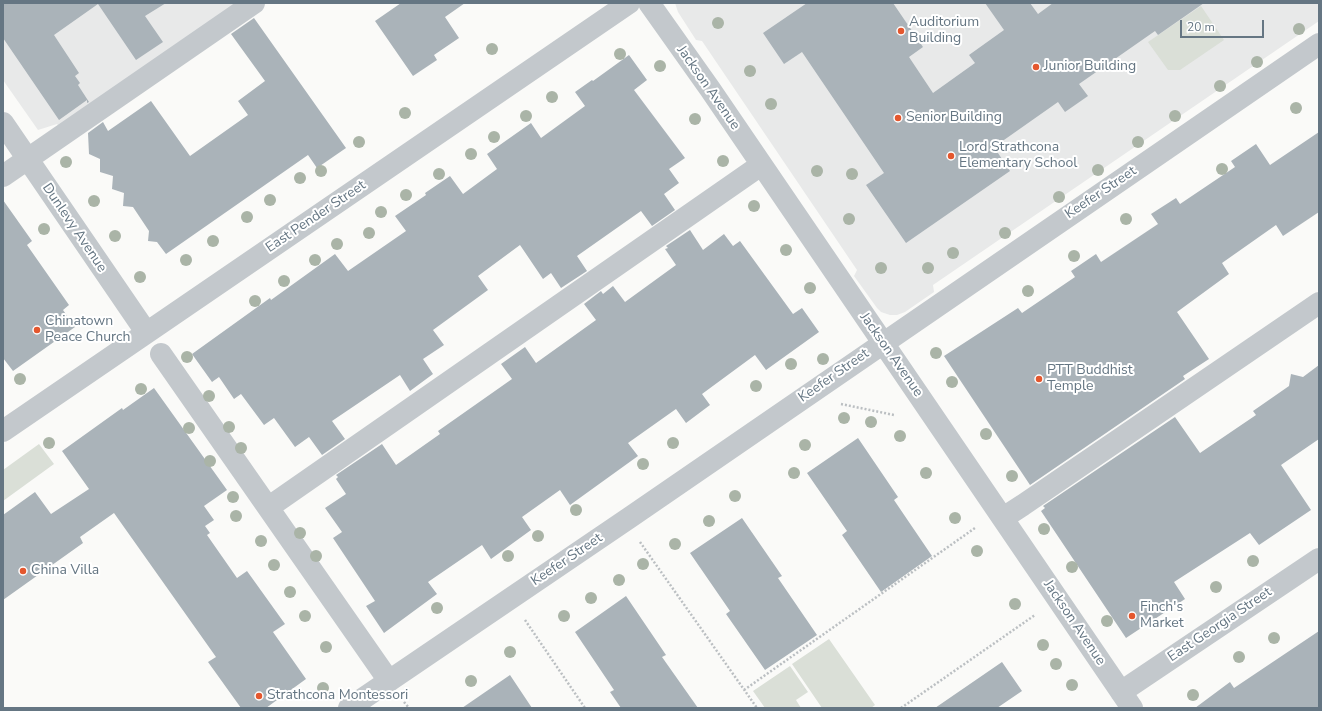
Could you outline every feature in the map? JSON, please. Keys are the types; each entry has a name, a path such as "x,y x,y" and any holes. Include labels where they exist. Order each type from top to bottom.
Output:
{"street":[{"path":"3,176 254,3"},
{"name":"East Pender Street","path":"3,431 629,3"},
{"name":"Jackson Avenue","path":"649,3 1003,518 1126,700"},
{"name":"Keefer Street","path":"349,708 1319,44"},
{"name":"Dunlevy Avenue","path":"3,123 146,332"},
{"path":"269,507 761,165"},
{"path":"1003,518 1319,303"},
{"path":"161,354 389,681"},
{"name":"East Georgia Street","path":"1126,700 1319,559"}],"path":[{"path":"840,404 894,415"},
{"path":"744,690 975,528"},
{"path":"640,541 757,708"},
{"path":"901,708 1035,615"},
{"path":"525,620 585,708"},
{"path":"404,702 409,708"}],"shaded area":[{"path":"3,3 254,3 64,133 57,124 38,130 3,80"},
{"name":"Lord Strathcona Elementary School","path":"675,3 1319,3 1319,21 933,285 934,292 905,312 897,315 890,315 881,312 877,308 854,276 857,270 702,41 696,40 678,12"},
{"path":"1201,6 1224,40 1180,70 1168,70 1148,42"},
{"path":"39,444 54,464 3,501 3,470"},
{"path":"829,639 875,705 871,708 822,708 792,664"},
{"path":"790,666 808,692 796,700 801,708 765,708 753,691"}],"building":[{"path":"3,3 166,3 145,16 163,42 136,60 98,4 54,35 79,73 75,76 80,83 78,85 89,102 87,103 87,100 59,120 3,38"},
{"path":"401,3 465,3 445,17 459,38 434,55 437,60 413,76 375,21"},
{"path":"807,3 893,3 923,47 909,57 933,93 975,63 969,55 1004,30 985,3 1030,3 1038,14 1053,3 1204,3 1158,35 1155,31 1079,84 1088,96 1065,112 1058,102 994,147 1010,171 906,243 866,185 884,173 802,52 784,64 763,33"},
{"path":"254,18 346,148 317,168 308,155 166,254 157,242 148,241 149,231 133,207 123,206 124,193 112,189 113,176 100,172 100,159 89,154 88,133 103,122 108,131 151,101 190,156 248,115 238,101 265,81 231,34"},
{"path":"629,55 647,80 634,90 685,158 669,169 679,183 664,194 675,210 652,226 641,211 577,256 587,271 561,288 551,273 543,279 520,245 478,276 488,290 433,330 444,345 423,359 433,374 410,391 400,375 332,421 345,439 322,455 309,437 295,447 274,418 264,425 241,394 234,399 219,377 212,382 192,354 335,254 348,271 406,231 395,216 426,195 425,193 450,176 463,194 497,169 487,154 531,123 541,138 585,106 575,92"},
{"path":"1319,132 1319,212 1283,236 1276,225 1222,263 1229,274 1177,312 1209,359 1183,376 1185,379 1030,485 944,356 1018,308 1022,313 1075,277 1071,271 1096,254 1101,262 1158,224 1151,214 1176,198 1180,204 1235,167 1231,161 1256,144 1270,165"},
{"path":"3,200 32,241 27,245 69,305 63,310 75,327 13,371 3,358"},
{"path":"690,230 703,250 724,234 733,246 740,241 793,314 802,308 819,332 766,370 755,355 702,394 710,405 686,423 676,409 628,443 638,456 570,505 560,490 522,517 531,530 491,559 482,545 428,582 437,594 384,633 366,606 375,601 333,538 342,532 325,508 346,494 336,479 338,477 336,475 382,444 396,465 440,434 438,431 512,379 501,364 525,347 536,363 596,320 584,304 601,291 603,294 613,286 625,302 676,265 665,249 668,248 666,246"},
{"path":"1319,365 1319,439 1281,465 1311,510 1259,545 1250,533 1174,582 1185,599 1126,638 1041,511 1045,508 1043,506 1175,417 1200,453 1256,415 1253,411 1289,386 1291,374 1303,377"},
{"path":"154,388 227,490 204,506 214,520 205,526 210,533 207,535 237,578 247,571 285,624 273,632 306,679 266,708 241,708 208,662 216,657 114,513 80,537 83,543 3,600 3,515 35,492 51,514 89,489 62,451 122,408 123,410"},
{"path":"858,438 898,497 894,500 932,556 881,592 842,535 847,531 807,473"},
{"path":"742,518 782,576 778,578 817,635 765,670 726,614 730,611 690,553"},
{"path":"626,596 666,655 662,657 698,708 621,708 610,692 614,690 575,632"},
{"path":"1319,631 1319,708 1195,708 1230,682 1234,688"},
{"path":"1002,662 1022,691 997,708 935,708"},
{"path":"510,675 532,708 462,708"}],"place":[{"name":"Auditorium Building","path":"901,31"},
{"name":"Junior Building","path":"1036,67"},
{"name":"Senior Building","path":"898,118"},
{"name":"Lord Strathcona Elementary School","path":"951,156"},
{"name":"Chinatown Peace Church","path":"37,330"},
{"name":"PTT Buddhist Temple","path":"1039,379"},
{"name":"China Villa","path":"23,571"},
{"name":"Finch's Market","path":"1132,616"},
{"name":"Strathcona Montessori","path":"259,696"}]}
